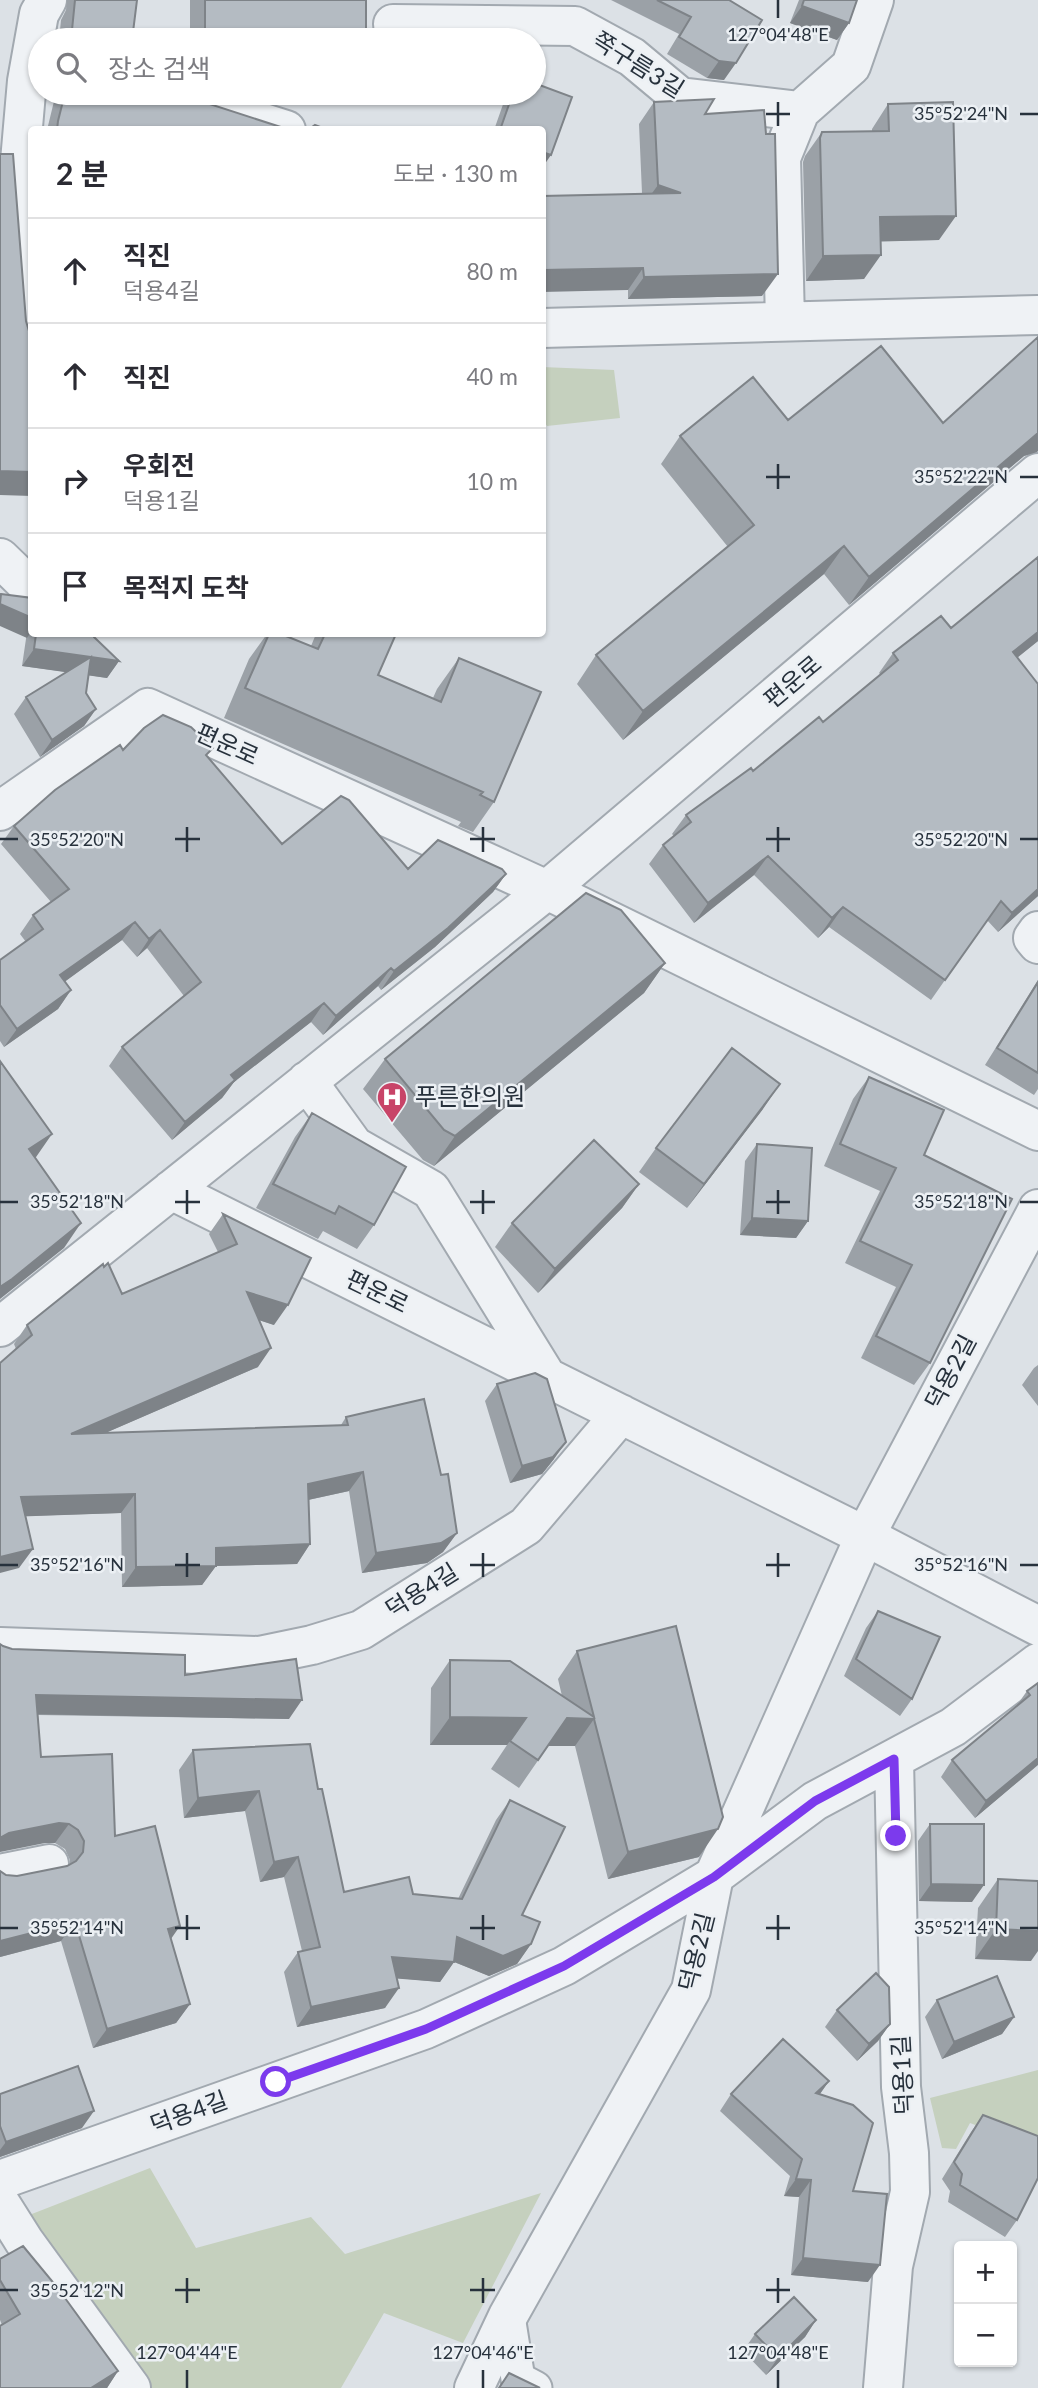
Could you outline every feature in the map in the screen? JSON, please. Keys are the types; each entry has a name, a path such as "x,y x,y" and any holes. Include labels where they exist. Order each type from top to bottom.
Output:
{"street":[{"path":"38,28 39,14 47,0"},
{"path":"785,321 781,158 800,111 851,66 874,0"},
{"name":"쪽구름3길","path":"393,24 576,26 632,57 680,97 800,111"},
{"path":"28,306 18,184 30,105"},
{"path":"207,105 273,126"},
{"path":"546,328 1038,315"},
{"path":"0,344 28,343"},
{"name":"편운로","path":"0,1327 547,890 1038,473"},
{"path":"0,558 28,585"},
{"name":"편운로","path":"0,811 148,708 547,890 1038,1131"},
{"path":"1038,931 1033,937 1038,944"},
{"path":"307,1080 354,1146 432,1190 546,1376"},
{"name":"편운로","path":"171,1190 621,1414"},
{"name":"덕용2길","path":"474,2388 502,2330 691,1990 714,1877 865,1536 1038,1209"},
{"path":"621,1414 1038,1626"},
{"name":"덕용4길","path":"0,1647 259,1656 312,1645 361,1630 526,1526 621,1414"},
{"name":"덕용4길","path":"0,2180 426,2029 564,1966 714,1877 815,1801 953,1727 1038,1663"},
{"name":"덕용1길","path":"883,2388 893,2266 910,2192 909,2153 901,2087 894,1759"},
{"path":"0,1874 49,1864"},
{"path":"0,2203 12,2249 131,2388"},
{"path":"502,2330 518,2379 535,2388"}],"green space":[{"path":"546,367 614,370 620,418 547,426"},
{"path":"1038,2070 1038,2149 970,2123 956,2149 942,2148 930,2098"},
{"path":"150,2168 196,2248 311,2217 345,2254 541,2193 463,2343 384,2313 341,2388 139,2388 19,2219"}],"building":[{"path":"75,0 137,0 134,28 72,28"},
{"path":"205,0 366,0 366,28 205,28"},
{"path":"657,0 729,0 762,20 736,63 719,61 679,37 691,17"},
{"path":"804,0 857,0 849,23 802,6"},
{"path":"546,87 572,97 551,155 546,153 546,126 501,126 509,105 546,105"},
{"path":"714,99 705,114 764,110 766,134 775,134 778,274 644,277 643,268 546,270 546,196 681,193 658,185 654,102"},
{"path":"953,102 956,216 880,217 881,255 823,256 822,132 889,131 888,104"},
{"path":"62,105 213,105 278,126 57,126"},
{"path":"0,154 13,154 28,328 28,472 0,471"},
{"path":"1038,337 1038,433 869,577 844,546 643,711 596,655 754,525 680,436 753,377 788,420 881,346 943,423"},
{"path":"1038,557 1038,632 1013,652 1038,684 1038,889 1012,913 1001,901 945,980 843,907 832,918 768,856 708,903 663,845 691,822 686,815 751,768 753,771 819,717 823,722 898,660 893,653 941,616 951,628"},
{"path":"1,594 28,597 28,616 0,604"},
{"path":"36,637 94,637 119,661 34,649"},
{"path":"268,637 288,637 318,649 324,637 395,637 378,675 441,702 459,658 541,692 494,802 480,795 483,792 245,688"},
{"path":"91,657 86,693 96,709 52,740 26,697"},
{"path":"163,715 191,727 213,748 206,755 282,844 341,796 349,800 408,869 438,840 502,869 506,874 448,928 394,971 391,968 336,1016 324,1003 231,1075 235,1080 185,1122 122,1047 201,982 160,930 149,939 135,922 60,975 71,990 17,1029 0,1005 0,960 43,929 33,915 69,889 14,826 55,790 120,745 123,750 144,728"},
{"path":"586,893 621,910 665,963 455,1136 444,1130 385,1059"},
{"path":"1038,982 1038,1073 997,1048"},
{"path":"732,1048 780,1084 704,1184 656,1148"},
{"path":"0,1061 52,1134 29,1149 81,1223 0,1287"},
{"path":"869,1077 944,1110 924,1155 1012,1199 930,1363 876,1336 912,1265 860,1241 896,1168 840,1144"},
{"path":"312,1113 406,1167 374,1225 339,1206 335,1214 273,1184"},
{"path":"594,1140 639,1184 555,1269 512,1223"},
{"path":"757,1144 812,1148 808,1221 752,1218"},
{"path":"223,1214 311,1258 288,1305 247,1292 271,1348 71,1434 348,1425 346,1417 424,1399 441,1475 448,1474 457,1533 441,1543 376,1553 363,1472 308,1484 310,1544 216,1548 216,1566 136,1567 135,1494 21,1497 33,1549 0,1557 0,1363 32,1335 27,1325 103,1264 104,1267 108,1263 122,1294 237,1244"},
{"path":"535,1373 547,1379 566,1442 553,1457 522,1466 497,1384"},
{"path":"878,1611 940,1637 912,1699 856,1659"},
{"path":"676,1626 723,1817 718,1829 628,1852 594,1719 567,1718 538,1760 510,1741 526,1718 450,1717 450,1660 510,1661 594,1717 577,1651"},
{"path":"0,1644 12,1649 185,1655 185,1675 296,1659 302,1700 36,1695 41,1757 112,1754 115,1836 155,1826 180,1926 168,1929 190,2004 107,2029 75,1922 0,1941 0,1871 6,1875 17,1876 67,1866 76,1861 83,1852 84,1841 78,1830 69,1824 59,1823 9,1833 0,1838"},
{"path":"1038,1683 1038,1758 986,1801 952,1760 1030,1695 1027,1691"},
{"path":"310,1744 318,1789 322,1789 344,1892 409,1877 413,1894 462,1899 510,1800 565,1827 522,1915 540,1922 531,1944 503,1956 457,1937 454,1962 392,1957 399,1988 311,2007 298,1952 320,1947 298,1857 274,1862 259,1791 198,1798 193,1750"},
{"path":"930,1824 984,1824 984,1885 931,1884"},
{"path":"998,1879 1038,1881 1038,1931 996,1929"},
{"path":"876,1973 889,1987 890,2024 869,2044 837,2010"},
{"path":"997,1976 1014,2017 954,2042 937,2000"},
{"path":"783,2039 829,2081 816,2093 853,2105 873,2123 853,2191 887,2194 880,2265 803,2258 811,2180 796,2179 802,2159 731,2094"},
{"path":"78,2066 94,2111 6,2142 0,2126 0,2094"},
{"path":"983,2115 1038,2136 1038,2178 1017,2220 960,2185 962,2174 954,2162"},
{"path":"23,2246 57,2287 118,2371 91,2388 0,2388 0,2326 20,2314 0,2280 0,2259"},
{"path":"794,2297 816,2320 778,2358 755,2334"},
{"path":"509,2373 540,2388 499,2388"}],"place":[{"name":"푸른한의원","path":"392,1124"}],"route":[{"path":"276,2082 426,2029 564,1966 714,1877 815,1801 894,1759 896,1836"}]}
